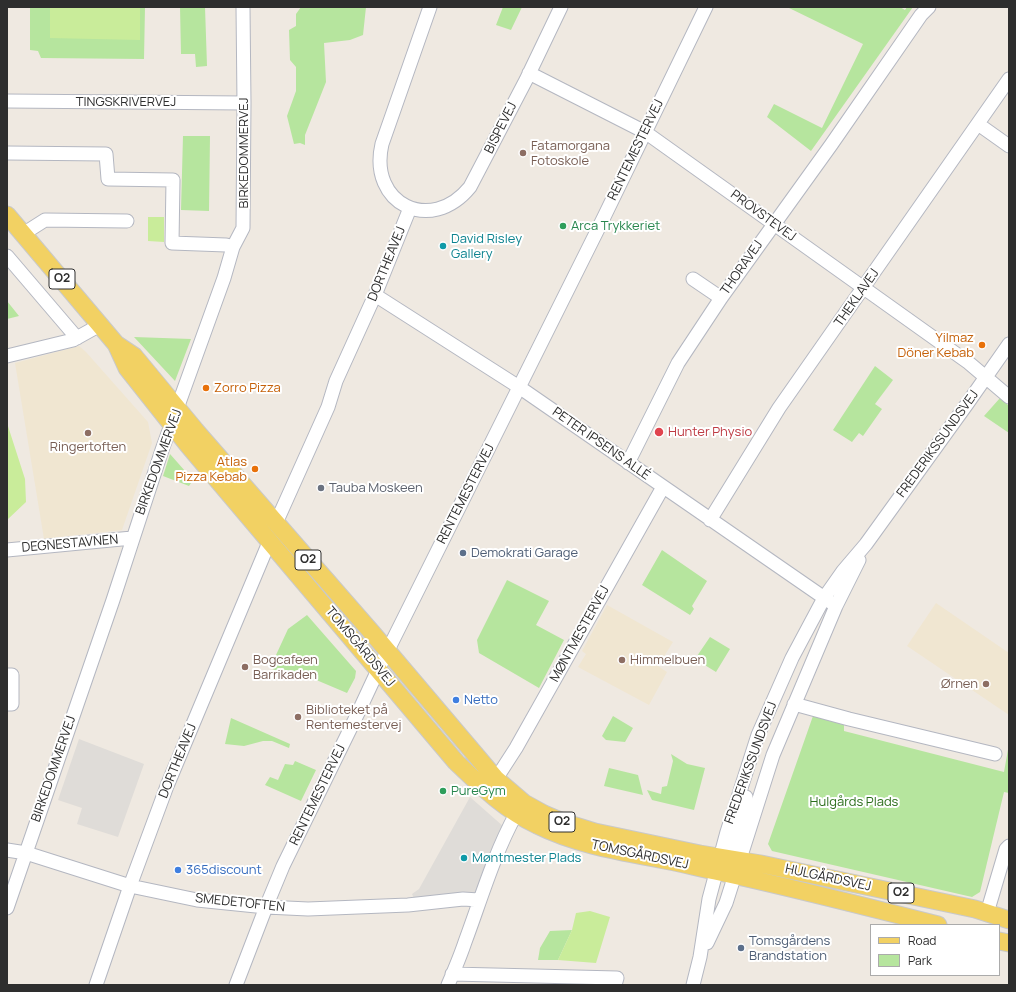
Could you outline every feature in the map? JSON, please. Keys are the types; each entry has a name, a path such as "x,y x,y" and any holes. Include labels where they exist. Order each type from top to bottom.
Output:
{"main road":[{"name":"TOMSGÅRDSVEJ","path":"7,215 116,344 134,356 175,417 188,445 270,540 456,762 492,796 516,814 537,825 558,834 591,844 658,859 728,864"},
{"name":"TOMSGÅRDSVEJ","path":"175,417 276,523 496,779 524,803 563,822 595,832 728,864"},
{"name":"HULGÅRDSVEJ","path":"728,864 975,909 1009,920"},
{"name":"HULGÅRDSVEJ","path":"728,864 814,894 934,924"}],"street":[{"name":"BIRKEDOMMERVEJ","path":"7,908 132,538 224,278 233,247 243,228 243,7"},
{"path":"410,208 392,196 385,186 379,164 380,154 430,7"},
{"name":"BISPEVEJ","path":"410,208 422,211 444,208 453,204 462,197 470,187 529,74 561,7"},
{"name":"RENTEMESTERVEJ","path":"236,985 283,866 378,670 603,219 706,7"},
{"name":"THORAVEJ","path":"628,463 678,362 773,224 831,145 921,15 929,7"},
{"name":"PROVSTEVEJ","path":"529,74 645,132 968,363 1009,397"},
{"name":"THEKLAVEJ","path":"710,520 778,408 1009,79"},
{"name":"TINGSKRIVERVEJ","path":"7,101 244,103"},
{"path":"978,124 1009,146"},
{"path":"7,153 106,154 108,179 173,180 172,243 226,245 233,247"},
{"name":"DORTHEAVEJ","path":"276,523 328,407 342,368 375,295 410,208"},
{"path":"23,234 45,220 127,221"},
{"path":"7,256 77,338"},
{"path":"693,279 721,298"},
{"name":"PETER IPSENS ALLÉ","path":"375,295 519,387 836,606"},
{"path":"7,356 73,340 100,325"},
{"name":"FREDERIKSSUNDSVEJ","path":"700,957 726,903 728,864 751,756 792,658 824,598 866,544 1009,344"},
{"name":"MØNTMESTERVEJ","path":"496,779 516,748 663,487"},
{"name":"DEGNESTAVNEN","path":"7,550 132,538"},
{"name":"DORTHEAVEJ","path":"96,985 130,886 167,786 270,540"},
{"name":"FREDERIKSSUNDSVEJ","path":"694,985 709,899 728,864 836,606 866,544"},
{"path":"7,675 12,675 12,704 7,704"},
{"path":"794,704 849,719 995,754"},
{"path":"516,814 508,829 479,900 450,980 617,978 615,985"},
{"path":"987,913 1006,849 1009,846"},
{"name":"SMEDETOFTEN","path":"7,850 26,852 130,886 197,900 266,907 308,909 426,904 463,899 479,900"}],"shaded area":[{"name":"Ringertoften","path":"79,346 148,422 152,443 122,530 44,539 15,363"},
{"name":"Ørnen","path":"936,603 1009,653 1009,715 907,646"},
{"name":"Himmelbuen","path":"607,605 673,642 658,666 667,672 649,705 578,667 586,654 582,651"},
{"path":"79,739 144,764 118,837 77,824 82,808 58,800"},
{"name":"Møntmester Plads","path":"470,797 504,827 477,892 415,901 412,894 419,889"}],"green space":[{"path":"30,7 145,7 144,59 41,58 38,51 30,50"},
{"path":"50,7 140,7 140,40 50,38"},
{"path":"180,7 205,7 207,66 196,67 195,54 181,54"},
{"path":"301,7 366,7 363,35 350,40 324,43 326,82 305,135 305,145 300,143 294,144 287,116 296,91 296,67 290,60 289,30 296,26 296,14"},
{"path":"503,7 522,7 511,30 496,25"},
{"path":"787,7 900,7 905,10 907,7 913,7 811,151 767,117 774,104 822,128 863,44"},
{"path":"183,136 210,136 209,211 181,210"},
{"path":"148,217 164,217 164,242 148,241"},
{"path":"7,301 19,316 7,319"},
{"path":"134,337 191,339 175,381"},
{"path":"875,366 893,380 875,404 882,409 863,436 859,433 852,442 833,430"},
{"path":"1000,398 1009,406 1009,433 984,416"},
{"path":"7,423 25,479 26,502 7,520"},
{"path":"170,454 193,480 189,486 163,476"},
{"path":"662,550 707,581 692,606 694,609 690,615 642,585"},
{"path":"507,580 549,601 536,625 564,640 539,688 479,653 477,640"},
{"path":"307,615 356,671 355,678 347,693 295,671 292,677 270,668 288,629"},
{"path":"710,637 730,649 716,672 695,659"},
{"path":"613,716 633,728 625,742 606,740 602,736"},
{"name":"Hulgårds Plads","path":"813,716 844,723 844,731 1004,772 1009,744 1009,793 1004,792 980,892 972,897 772,851 768,844"},
{"path":"231,718 290,744 289,748 272,741 263,741 244,746 225,744"},
{"path":"671,754 687,764 705,768 694,810 652,800 647,790 661,794 662,787 667,786 673,761"},
{"path":"295,761 316,770 301,801 265,785 270,777 278,780 285,764 293,765"},
{"path":"609,768 638,775 643,795 604,786"},
{"path":"590,911 610,917 596,963 558,960 572,930 576,913"},
{"path":"572,930 558,960 538,960 540,948 550,931"}],"place":[{"name":"Fatamorgana Fotoskole","path":"523,153"},
{"name":"Arca Trykkeriet","path":"563,226"},
{"name":"David Risley Gallery","path":"443,246"},
{"name":"Yilmaz Döner Kebab","path":"982,345"},
{"name":"Zorro Pizza","path":"206,388"},
{"name":"Hunter Physio","path":"659,432"},
{"name":"Ringertoften","path":"88,433"},
{"name":"Atlas Pizza Kebab","path":"255,469"},
{"name":"Tauba Moskeen","path":"321,488"},
{"name":"Demokrati Garage","path":"463,553"},
{"name":"Himmelbuen","path":"622,660"},
{"name":"Bogcafeen Barrikaden","path":"245,667"},
{"name":"Ørnen","path":"986,684"},
{"name":"Netto","path":"456,700"},
{"name":"Biblioteket på Rentemestervej","path":"298,717"},
{"name":"PureGym","path":"443,791"},
{"name":"Møntmester Plads","path":"464,858"},
{"name":"365discount","path":"178,870"},
{"name":"Tomsgårdens Brandstation","path":"741,948"}]}
